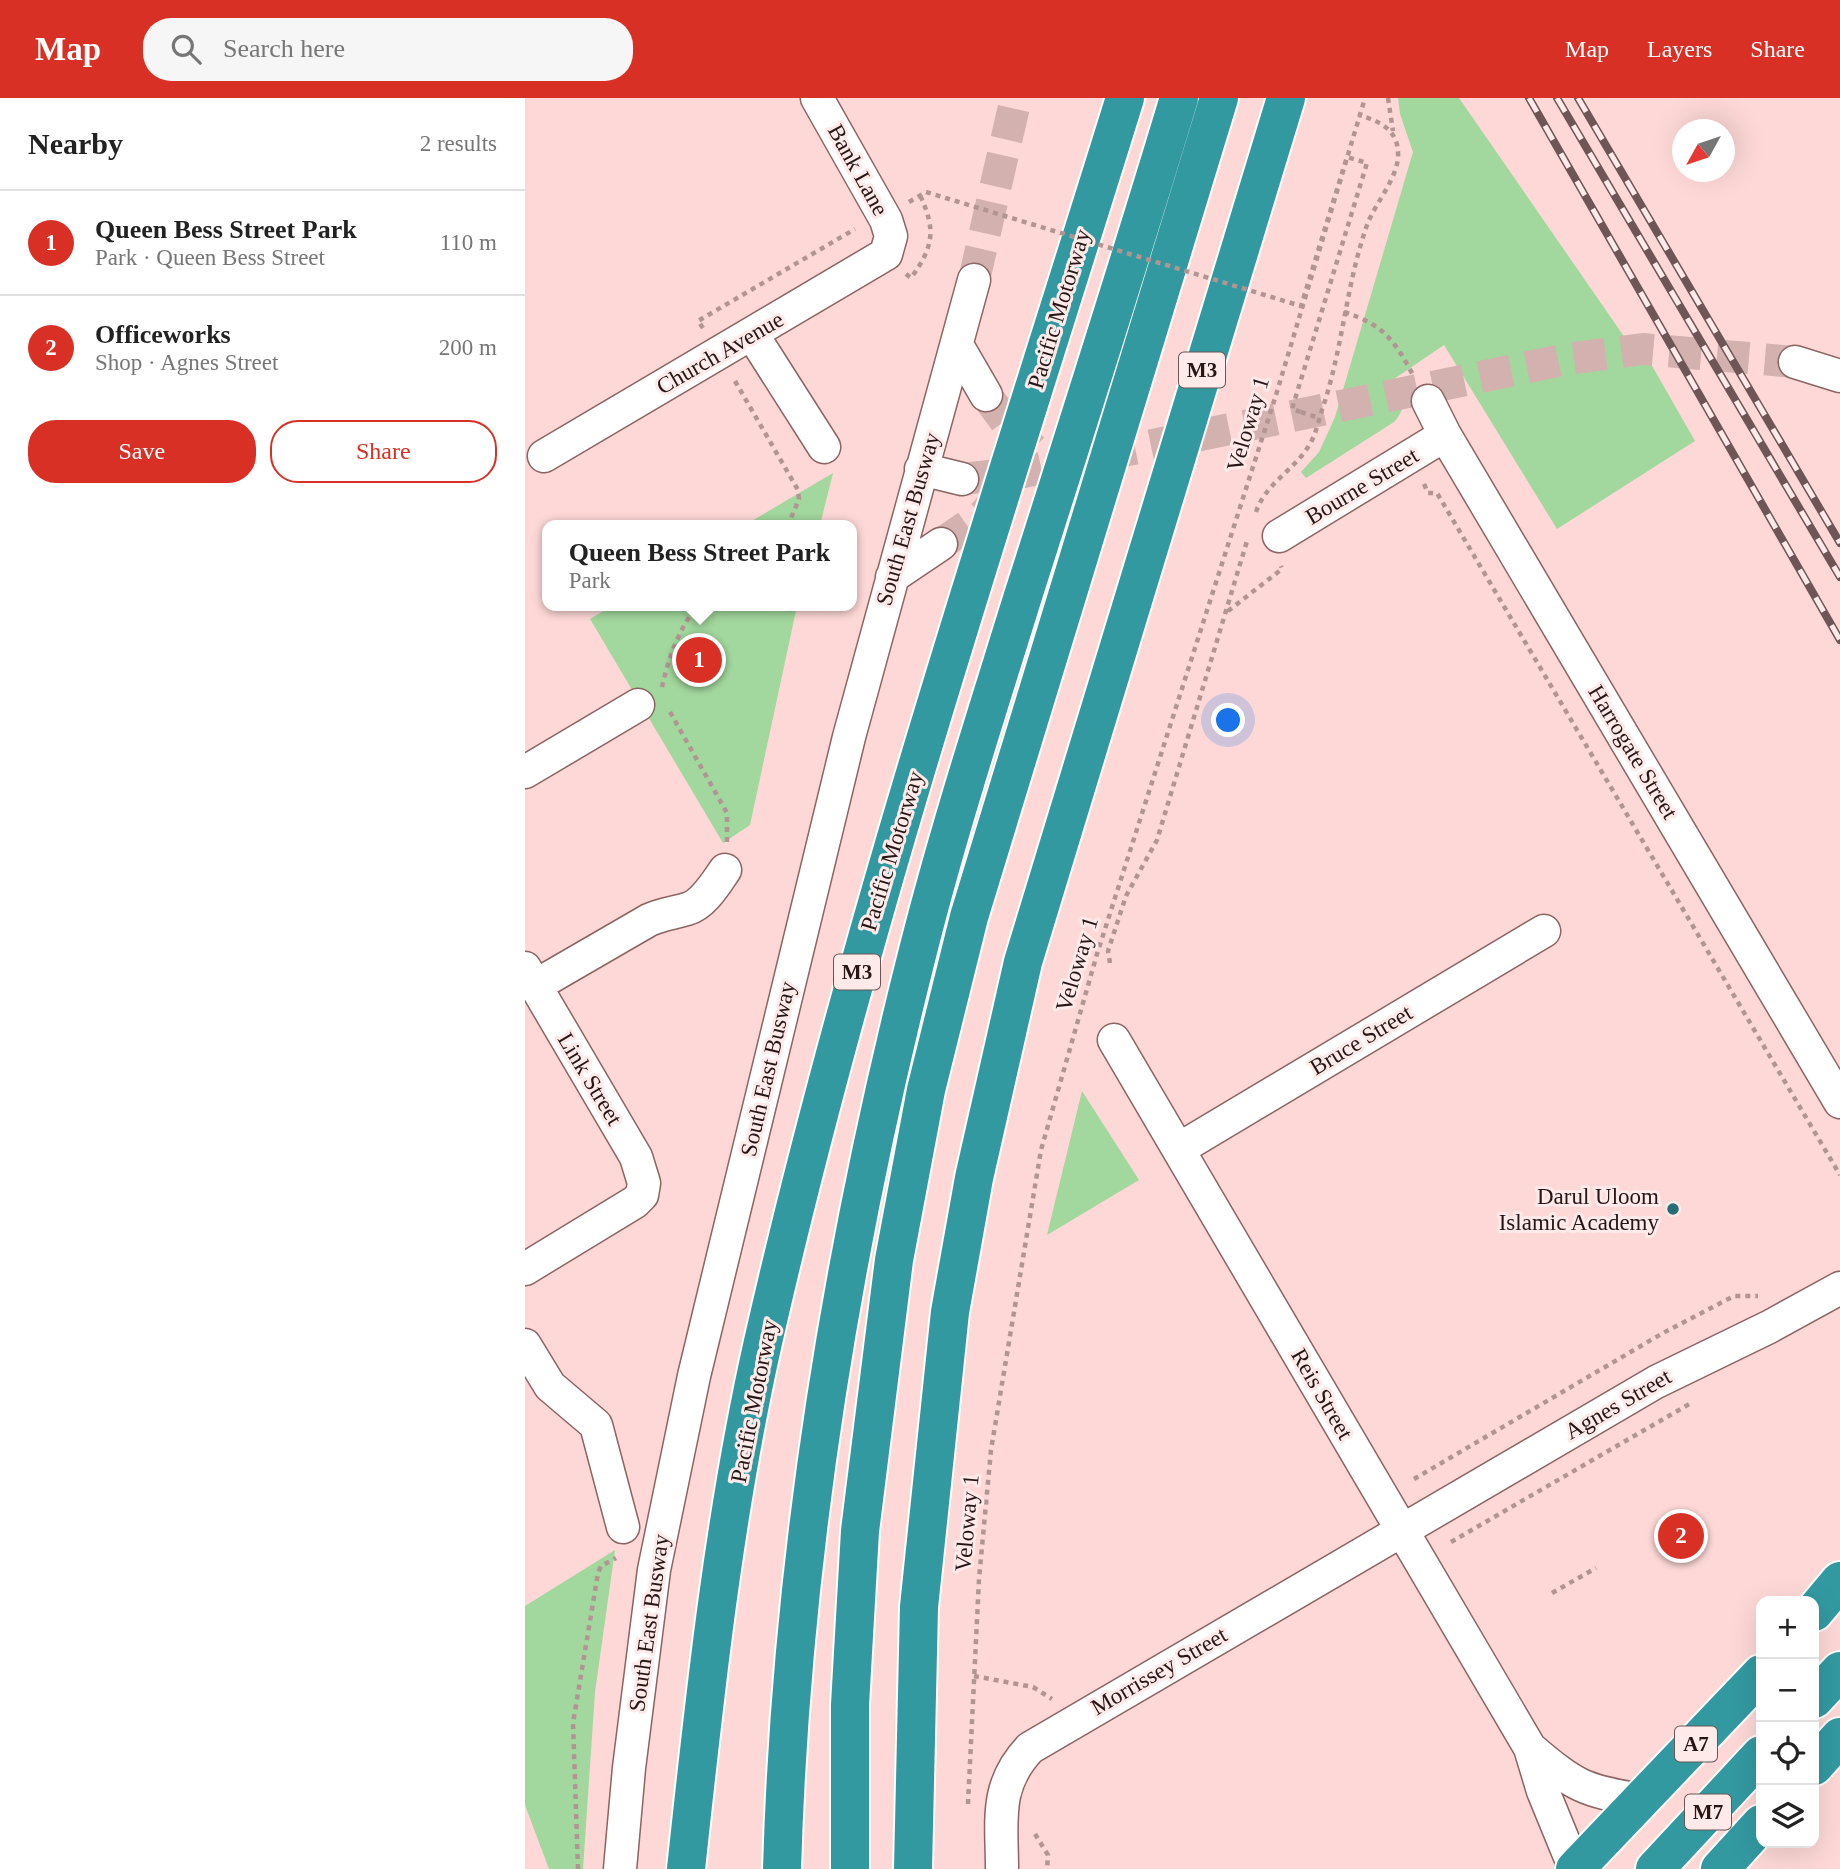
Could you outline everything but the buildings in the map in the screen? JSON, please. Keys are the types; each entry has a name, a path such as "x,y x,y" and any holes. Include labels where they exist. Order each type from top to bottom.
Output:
{"highway":[{"name":"Pacific Motorway","path":"686,1869 708,1661 766,1331 876,899 1125,98"},
{"path":"782,1869 793,1692 820,1451 842,1306 895,1053 919,947 982,727 1179,98"},
{"path":"850,1869 850,1705 860,1531 894,1260 926,1090 969,917 1219,98"},
{"name":"M3","path":"913,1869 919,1606 950,1311 974,1178 1023,962 1286,98"},
{"path":"1819,1606 1840,1581"},
{"path":"1819,1694 1840,1671"},
{"name":"A7","path":"1575,1869 1756,1679"},
{"path":"1819,1760 1840,1737"},
{"name":"M7","path":"1655,1869 1756,1760"},
{"path":"1720,1869 1756,1829"}],"street":[{"name":"Bank Lane","path":"817,98 886,220 890,231 890,245"},
{"name":"Church Avenue","path":"544,456 877,261 890,245"},
{"name":"South East Busway","path":"620,1869 629,1768 654,1570 694,1376 812,883 921,469 974,280"},
{"path":"752,334 824,447"},
{"path":"957,345 986,395"},
{"path":"1795,362 1840,376"},
{"name":"Harrogate Street","path":"1428,401 1445,435 1840,1102"},
{"name":"Bourne Street","path":"1279,536 1445,435"},
{"path":"921,469 962,479"},
{"path":"892,577 941,544"},
{"path":"525,772 655,701"},
{"path":"530,977 649,920 668,912 688,909 709,891 726,870"},
{"name":"Bruce Street","path":"1179,1149 1544,931"},
{"name":"Link Street","path":"525,1269 635,1202 643,1193 643,1178 636,1157 530,977"},
{"name":"Reis Street","path":"1114,1040 1530,1748 1543,1791 1575,1869"},
{"name":"Agnes Street","path":"1401,1530 1667,1376 1769,1327 1840,1288"},
{"path":"525,1345 550,1386 596,1425 623,1527"},
{"name":"Morrissey Street","path":"1002,1869 1001,1812 1006,1780 1030,1748 1401,1530"},
{"name":"Reis Street","path":"1530,1748 1573,1783 1601,1794 1642,1800"}],"path":[{"name":"Veloway 1","path":"969,1816 979,1579 991,1450 1041,1150 1097,954 1272,408 1364,98"},
{"path":"915,198 926,192 1301,306 1347,157 1367,163 1292,409 1319,418 1339,352 1344,312 1368,224 1398,159 1388,98"},
{"path":"1359,114 1380,122 1395,139"},
{"path":"1344,312 1362,318 1393,339 1428,401"},
{"path":"1423,481 1428,493 1437,493 1840,1175"},
{"path":"1110,963 1108,951 1122,907 1157,840 1227,611 1282,569 1279,536"},
{"path":"695,611 667,666 655,701 727,813 726,870"},
{"path":"1451,1542 1699,1399"},
{"path":"578,1869 573,1723 598,1573 601,1566 617,1557 623,1549 623,1527"},
{"path":"1552,1592 1596,1568"},
{"path":"974,1676 1033,1686 1052,1698 1058,1730"},
{"path":"1033,1832 1048,1856 1047,1869"}],"green space":[{"path":"1398,98 1459,98 1641,361 1647,357 1695,441 1557,529 1444,345 1391,381 1403,406 1394,422 1306,478 1301,472 1319,452 1335,417 1413,152 1400,114"},
{"path":"833,473 821,520 753,520"},
{"path":"604,611 796,611 750,825 723,843 590,619"},
{"path":"1082,1091 1139,1180 1047,1235"},
{"path":"615,1550 595,1692 583,1869 549,1869 525,1805 525,1606"}],"tunnel":[{"path":"974,280 1016,98"},
{"path":"962,479 1023,472 1567,359 1643,349 1795,362"},
{"path":"986,395 1009,426 1033,449"},
{"path":"941,544 983,515 1003,493"}],"railway":[{"path":"1529,98 1840,640"},
{"path":"1557,98 1840,577"},
{"path":"1578,98 1840,543"}],"place":[{"name":"Queen Bess Street Park","path":"699,660"},
{"name":"Darul Uloom Islamic Academy","path":"1673,1209"},
{"name":"Officeworks","path":"1681,1536"}]}
